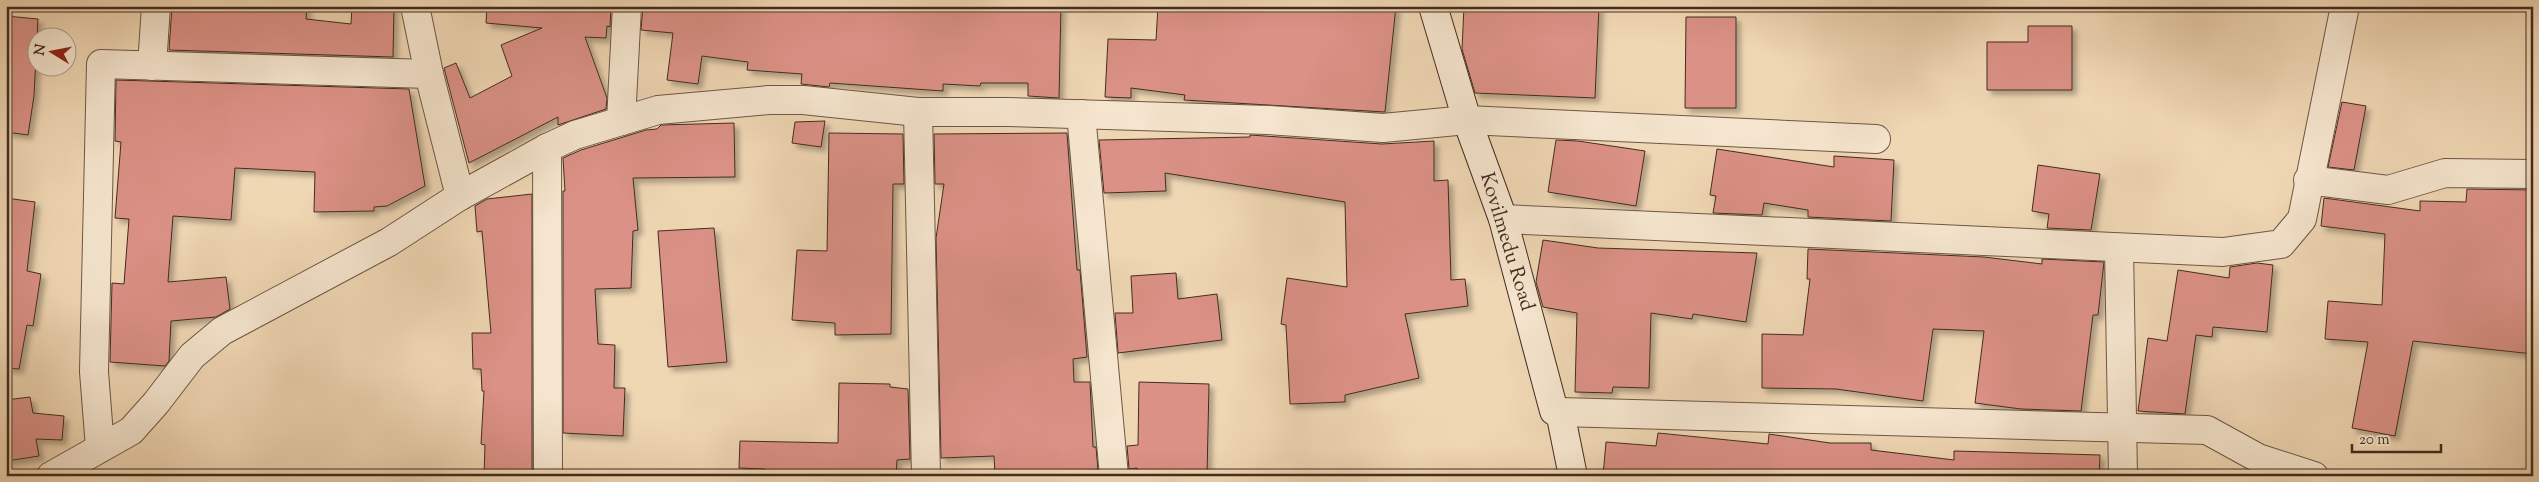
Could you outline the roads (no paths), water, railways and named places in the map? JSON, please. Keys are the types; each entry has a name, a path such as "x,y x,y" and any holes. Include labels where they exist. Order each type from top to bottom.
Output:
{"street":[{"path":"152,66 156,6"},
{"path":"415,6 429,74 460,196"},
{"path":"621,121 627,6"},
{"name":"Kovilmedu Road","path":"1433,6 1467,120 1503,219 1554,411 1560,412 1573,476"},
{"path":"1503,219 2223,252 2281,244 2302,219 2308,180 2345,6"},
{"path":"100,448 94,372 101,64 429,74"},
{"path":"51,476 131,431 156,403 192,356 222,331 389,242 460,196 547,148 576,135 658,110 769,100 803,100 918,112 1081,114 1268,120 1383,128 1467,120 1876,138"},
{"path":"918,112 926,476"},
{"path":"1081,114 1114,476"},
{"path":"547,148 548,476"},
{"path":"2308,180 2388,190 2445,173 2533,174"},
{"path":"2119,248 2120,428 2123,476"},
{"path":"1560,412 2207,430 2258,458 2314,476"}]}
